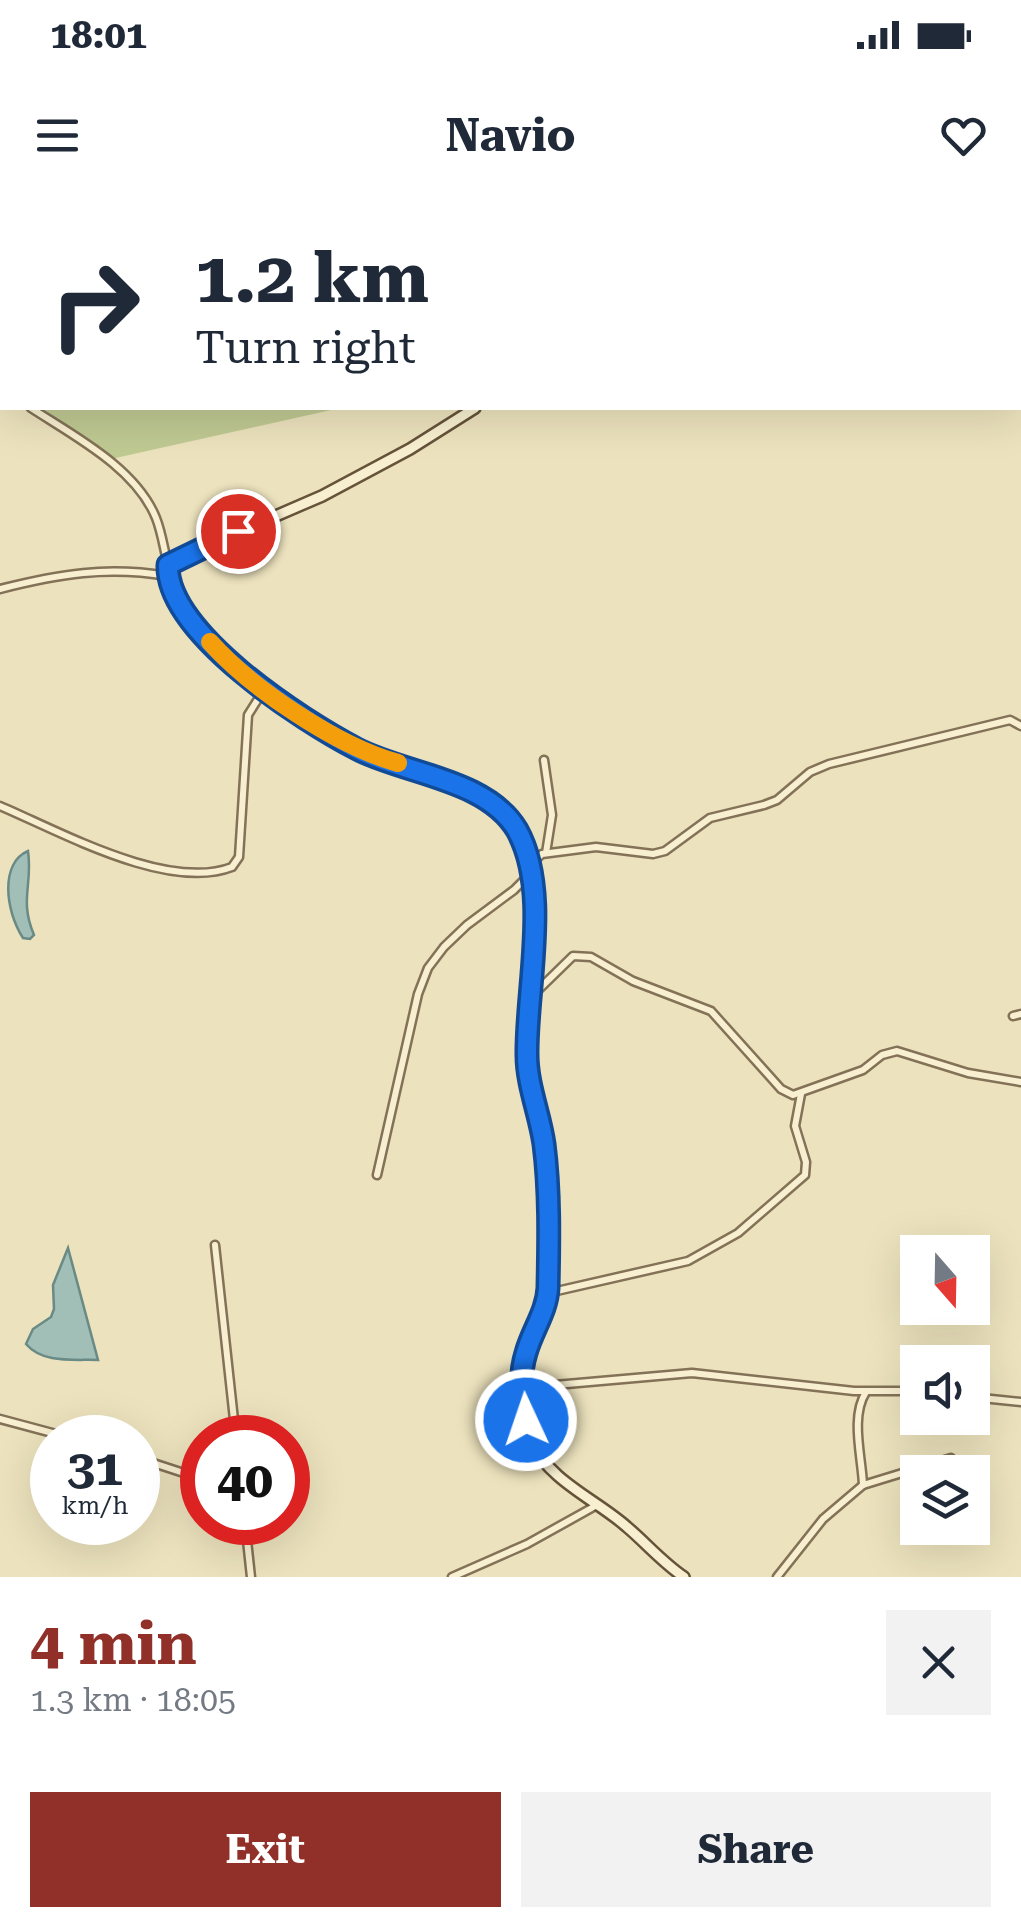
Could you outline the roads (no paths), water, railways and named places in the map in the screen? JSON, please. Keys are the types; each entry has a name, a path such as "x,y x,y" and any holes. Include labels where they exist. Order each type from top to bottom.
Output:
{"street":[{"path":"34,410 106,458 135,487 156,518 167,571 178,599 202,633 246,678 356,748 426,771 500,809 518,832 526,850 535,927 527,1060 545,1154 548,1293 525,1354 521,1388 526,1420 535,1448 559,1476 684,1577"},
{"path":"0,589 93,570 167,571 187,554 322,496 410,449 472,410"},
{"path":"0,806 88,848 160,868 213,872 232,867 238,857 248,714 260,696 270,694"},
{"path":"378,1176 418,994 428,968 467,925 530,874 533,862 546,852 596,847 653,854 665,851 710,818 777,800 810,772 830,764 1010,720 1021,726"},
{"path":"544,760 552,815 546,852"},
{"path":"531,997 573,956 591,957 633,981 711,1011 781,1089 793,1095 863,1070 882,1055 897,1051 968,1073 1021,1082"},
{"path":"548,1293 688,1261 738,1233 805,1175 806,1162 795,1126 801,1094"},
{"path":"215,1244 234,1415"},
{"path":"521,1388 692,1373 780,1385 900,1391"},
{"path":"862,1485 860,1404 867,1391"},
{"path":"990,1399 1021,1402"},
{"path":"0,1418 30,1426"},
{"path":"777,1577 824,1519 862,1485 900,1473"},
{"path":"452,1577 527,1544 598,1504"},
{"path":"247,1545 252,1577"}],"water":[{"path":"28,851 27,912 34,935 30,939 23,938 17,927 8,888 13,866"},
{"path":"68,1248 98,1360 50,1358 26,1344 33,1329 51,1317 53,1285"}]}
